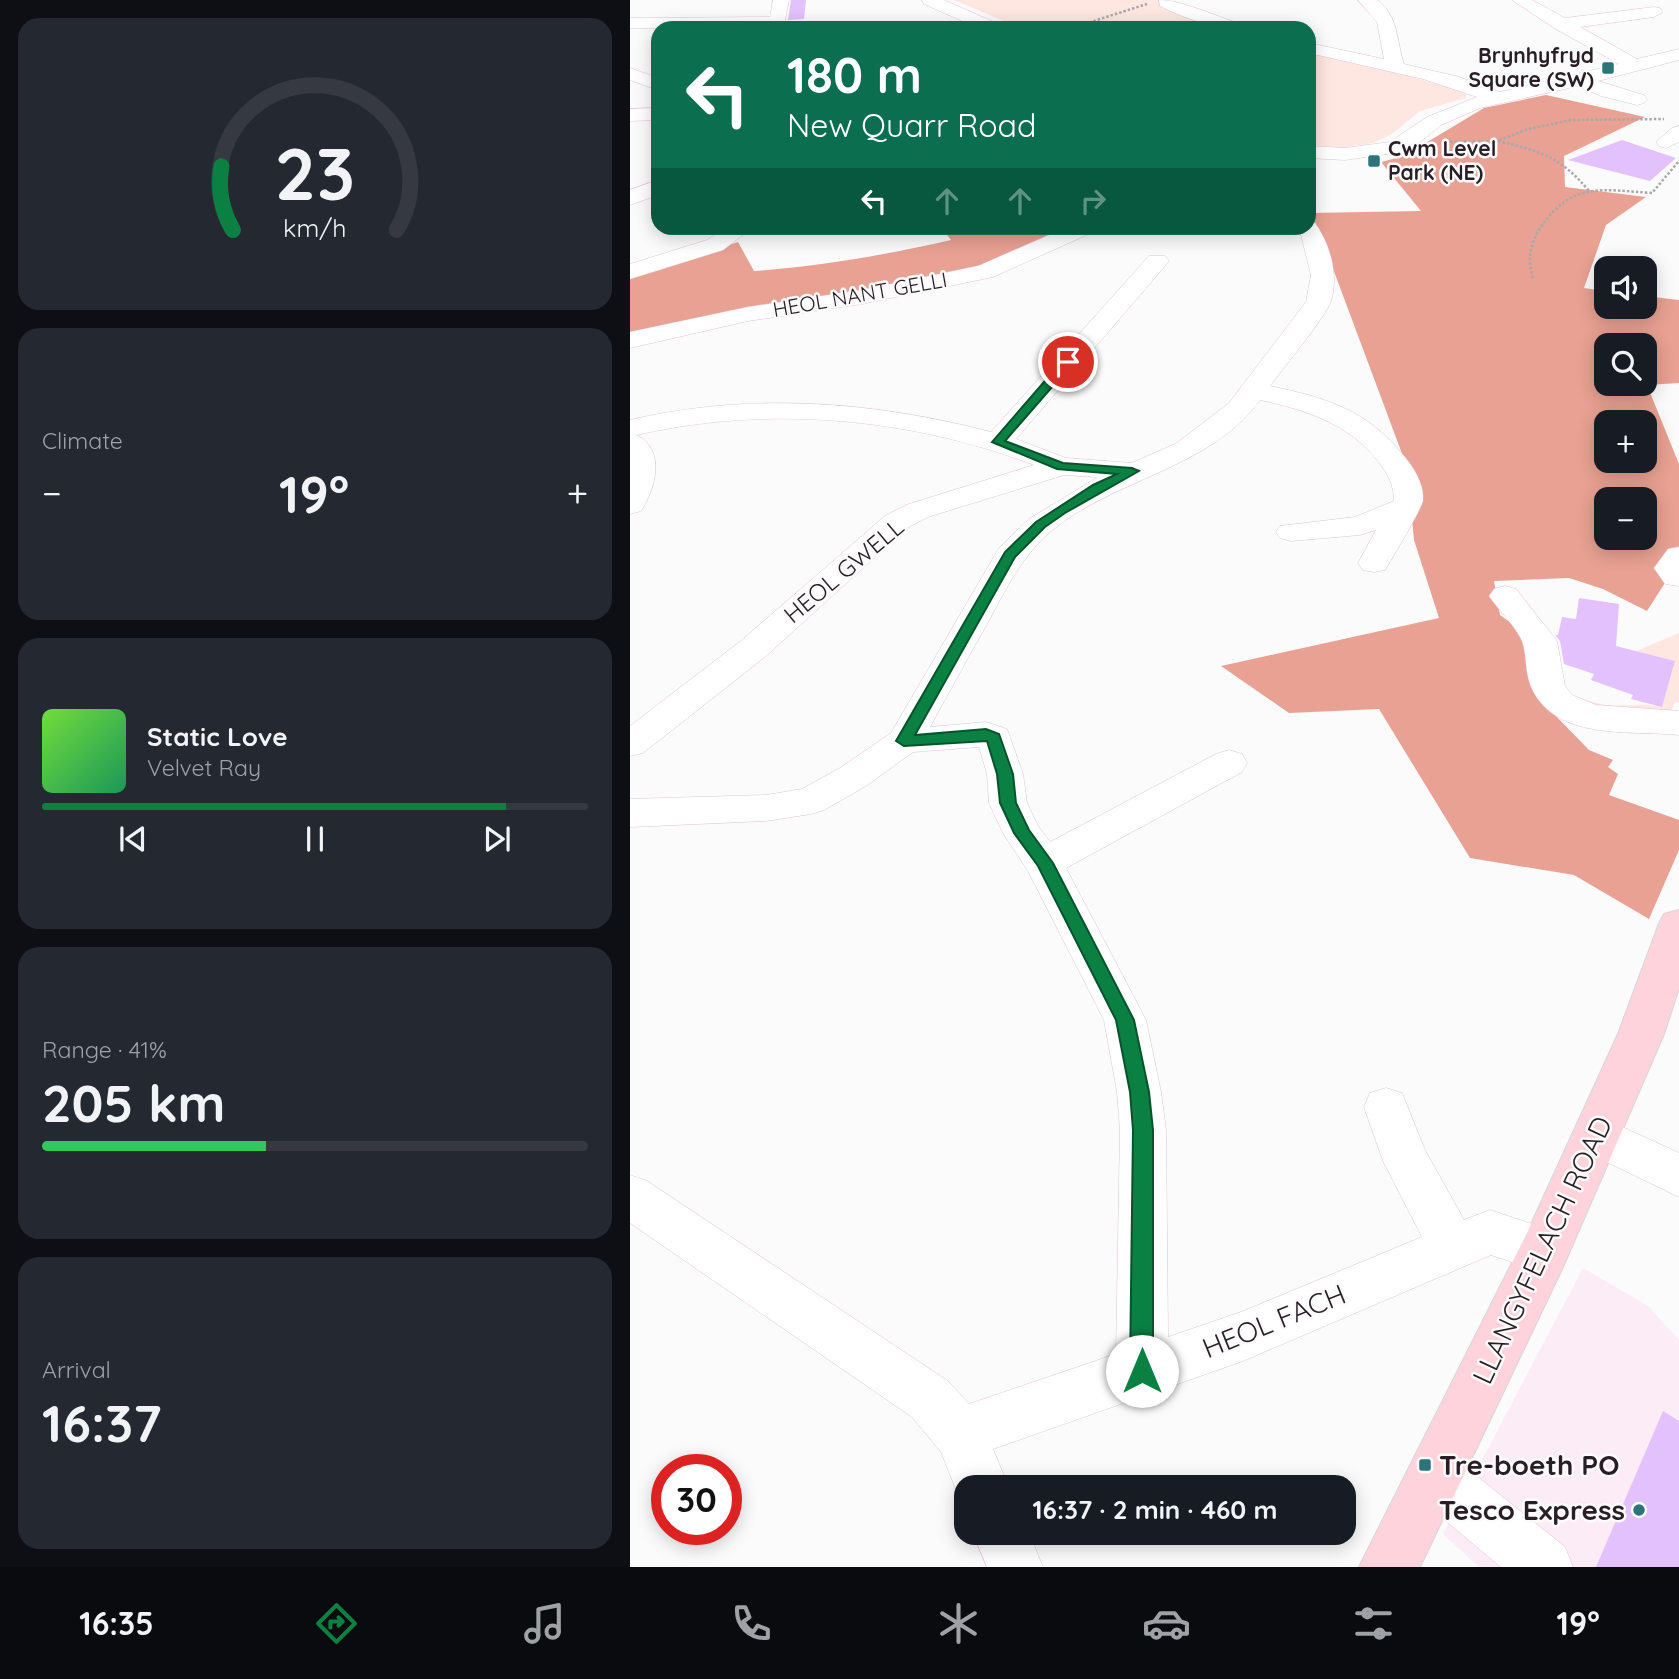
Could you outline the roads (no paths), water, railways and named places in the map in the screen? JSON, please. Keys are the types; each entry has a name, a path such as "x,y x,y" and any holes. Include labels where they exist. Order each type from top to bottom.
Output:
{"main road":[{"name":"LLANGYFELACH ROAD","path":"1389,1567 1545,1250 1641,1034 1679,926"}],"street":[{"path":"778,21 781,0"},
{"path":"930,0 976,21"},
{"path":"1366,0 1386,17 1392,37 1391,56 1396,68"},
{"path":"1520,0 1634,65"},
{"path":"1165,1 1189,14 1212,21"},
{"path":"1189,14 1226,5"},
{"path":"1560,24 1654,12"},
{"path":"630,23 651,23"},
{"path":"1316,50 1396,68 1498,98"},
{"path":"1316,152 1364,153 1395,148 1408,142 1446,114 1474,103 1581,80 1679,54"},
{"path":"630,74 651,82"},
{"path":"1581,80 1608,92 1637,99"},
{"path":"630,115 651,114"},
{"path":"630,198 651,190"},
{"path":"655,241 704,235"},
{"path":"630,272 694,253 715,245 730,235"},
{"name":"HEOL NANT GELLI","path":"630,340 748,314 862,298 985,272 1067,235"},
{"path":"630,813 766,808 811,801 853,777 904,741 1010,555 1040,525 1098,488 1187,449 1239,409 1318,303 1323,275 1312,235"},
{"path":"998,442 1157,261"},
{"path":"1254,390 1313,403 1338,412 1363,428 1389,455 1406,479 1408,506 1374,563"},
{"path":"630,428 683,416 741,411 815,412 880,417 998,442 1062,466"},
{"path":"630,442 640,453 643,468 641,483 630,505"},
{"name":"HEOL GWELL","path":"630,744 745,656 896,522 917,511 1062,466 1132,471"},
{"path":"1291,532 1360,526 1408,506"},
{"path":"1505,596 1539,641 1538,654 1550,694 1573,712 1600,720 1661,720 1679,723"},
{"path":"904,741 986,734 994,738 1005,774 1008,803 1022,833 1044,863 1125,1020 1139,1092 1143,1130 1142,1371"},
{"path":"1044,863 1229,763"},
{"path":"1386,1107 1393,1130 1421,1192 1454,1248"},
{"path":"1596,1135 1679,1176"},
{"path":"630,1196 930,1399 960,1434 977,1475"},
{"name":"HEOL FACH","path":"960,1434 1243,1336 1490,1232 1545,1250"},
{"path":"1434,1476 1545,1567"},
{"path":"1006,1545 1015,1567"}],"place":[{"name":"Brynhyfryd Square (SW)","path":"1608,68"},
{"name":"Cwm Level Park (NE)","path":"1374,161"},
{"name":"Tre-boeth PO","path":"1425,1465"},
{"name":"Tesco Express","path":"1639,1510"}]}
